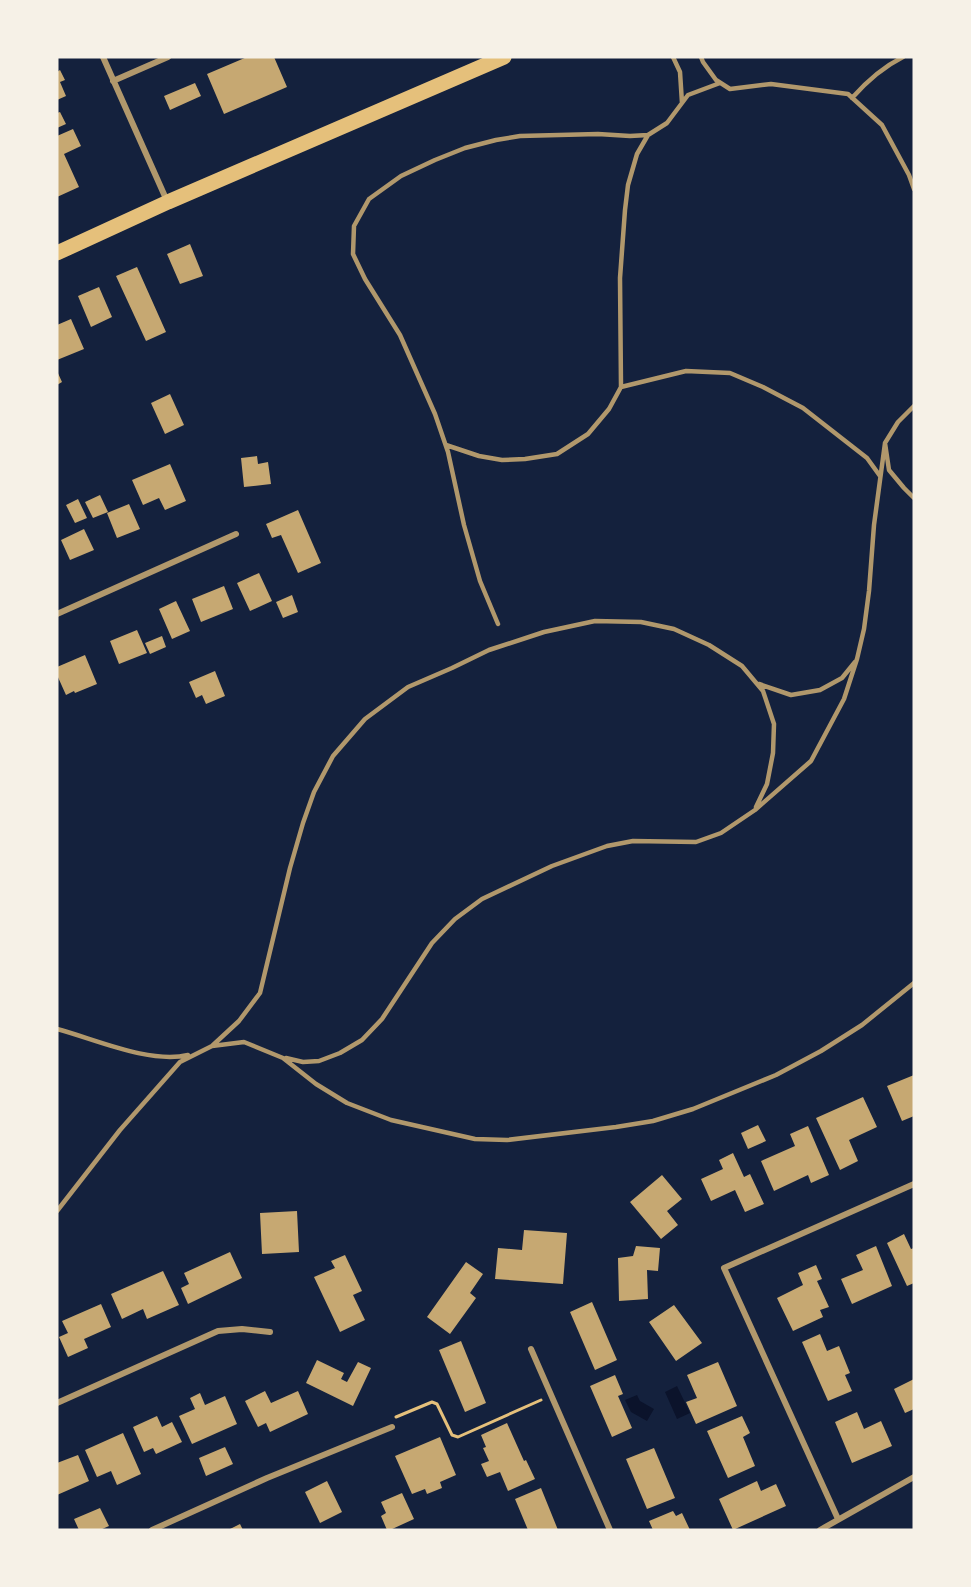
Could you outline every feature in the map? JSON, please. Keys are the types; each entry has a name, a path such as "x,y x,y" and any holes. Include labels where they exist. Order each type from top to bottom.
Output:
{"main road":[{"path":"57,253 168,202 504,57"}],"street":[{"path":"103,57 168,202"},
{"path":"113,81 168,57"},
{"path":"57,615 236,534"},
{"path":"838,1519 724,1268 914,1184"},
{"path":"57,1403 218,1331 242,1329 270,1332"},
{"path":"531,1349 610,1530"},
{"path":"152,1530 267,1478 392,1427"},
{"path":"820,1530 914,1477"}],"lane":[{"path":"673,57 680,72 682,103"},
{"path":"701,57 716,80 730,88 771,84 848,94 882,125 914,189"},
{"path":"852,98 868,80 903,57"},
{"path":"446,445 479,456 502,460 557,454 588,434 609,409 621,387 620,278 628,185 637,154 648,135 667,123 688,95 720,82"},
{"path":"498,624 480,581 464,525 446,445 435,414 400,335 365,279 353,254 354,226 369,199 400,176 465,148 520,136 648,135"},
{"path":"621,387 686,371 730,373 763,387 802,408 867,458 880,476"},
{"path":"212,1046 244,1042 283,1058 303,1062 319,1061 340,1053 362,1040 382,1019 432,942 455,919 482,898 552,866 607,846 633,841 696,842 720,833 755,810 811,761 844,699 864,629 873,525 885,443 898,422 914,406"},
{"path":"885,443 889,470 914,498"},
{"path":"57,1211 120,1130 180,1062 212,1046 239,1021 260,993 290,868 314,792 333,756 365,719 408,687 489,650 544,632 595,621 641,622 674,629 709,645 742,666 763,691 774,724 773,753 767,784 755,810"},
{"path":"756,683 791,695 820,690 842,678 857,659"},
{"path":"283,1058 316,1084 347,1103 391,1120 476,1139 507,1140 550,1136 653,1121 693,1109 776,1075 821,1051 862,1025 914,983"},
{"path":"57,1029 116,1048 156,1056 184,1056 198,1053"}],"path":[{"path":"392,1427 394,1418 432,1402 437,1404 452,1435 458,1437 551,1396"}],"water":[{"path":"677,1386 690,1413 677,1419 665,1392"},
{"path":"637,1395 640,1401 654,1409 647,1421 631,1412 625,1400"}],"building":[{"path":"247,57 274,57 287,87 224,114 207,74"},
{"path":"60,70 65,80 60,82 66,96 57,100 57,72"},
{"path":"195,83 201,96 170,110 164,96"},
{"path":"60,112 66,124 57,128 57,113"},
{"path":"73,129 81,146 64,154 79,187 57,197 57,136"},
{"path":"190,244 203,276 180,284 167,254"},
{"path":"137,267 166,332 146,341 116,276"},
{"path":"99,287 112,317 91,327 78,296"},
{"path":"71,319 84,349 57,360 57,325"},
{"path":"57,371 62,382 57,385"},
{"path":"170,394 184,425 165,434 151,403"},
{"path":"257,456 258,464 268,462 271,484 244,487 241,458"},
{"path":"170,464 186,501 165,510 159,498 143,505 132,480"},
{"path":"100,495 108,512 93,518 85,502"},
{"path":"78,499 87,518 75,523 66,505"},
{"path":"129,504 140,529 117,538 107,513"},
{"path":"298,510 321,563 298,573 281,535 272,538 266,524"},
{"path":"84,529 94,550 70,560 61,540"},
{"path":"259,573 272,601 250,611 237,583"},
{"path":"224,586 233,609 201,622 192,599"},
{"path":"292,595 298,612 283,618 276,602"},
{"path":"176,601 190,631 172,639 159,609"},
{"path":"137,630 147,653 119,664 110,641"},
{"path":"162,636 166,647 150,654 145,643"},
{"path":"85,655 97,684 66,695 57,675 57,667"},
{"path":"215,671 225,696 206,704 202,695 196,698 189,682"},
{"path":"914,1075 914,1116 902,1121 887,1086"},
{"path":"863,1097 877,1127 849,1140 858,1161 840,1170 816,1118"},
{"path":"758,1125 766,1141 748,1149 741,1133"},
{"path":"808,1126 829,1175 811,1183 808,1175 774,1191 761,1161 795,1146 790,1134"},
{"path":"733,1153 744,1177 750,1174 764,1204 745,1212 735,1190 711,1201 701,1179 723,1169 719,1160"},
{"path":"662,1175 682,1199 667,1211 678,1225 661,1239 630,1202"},
{"path":"297,1211 299,1252 262,1254 260,1213"},
{"path":"524,1230 567,1233 563,1284 495,1279 498,1248 522,1250"},
{"path":"904,1234 911,1249 914,1248 914,1283 907,1286 887,1243"},
{"path":"636,1246 660,1248 658,1271 647,1270 648,1299 619,1301 618,1258 633,1256"},
{"path":"876,1246 892,1286 852,1304 841,1279 863,1270 856,1255"},
{"path":"230,1252 242,1278 188,1304 181,1288 189,1284 184,1273"},
{"path":"345,1255 362,1291 353,1295 365,1320 340,1332 314,1277 335,1268 331,1261"},
{"path":"466,1262 483,1274 470,1293 476,1298 450,1334 427,1317"},
{"path":"816,1265 822,1279 817,1281 829,1307 820,1310 823,1317 793,1331 777,1298 803,1285 798,1273"},
{"path":"163,1271 179,1305 147,1319 143,1309 122,1319 111,1294"},
{"path":"592,1302 617,1360 595,1370 570,1312"},
{"path":"101,1304 111,1327 84,1339 88,1348 68,1357 59,1337 68,1333 62,1321"},
{"path":"674,1305 702,1343 676,1361 649,1322"},
{"path":"820,1334 827,1351 839,1346 850,1373 845,1375 852,1391 828,1401 802,1342"},
{"path":"461,1341 486,1403 465,1412 439,1350"},
{"path":"317,1360 344,1373 341,1379 347,1382 358,1362 371,1368 353,1406 306,1383"},
{"path":"718,1362 737,1406 696,1424 686,1402 697,1398 687,1375"},
{"path":"615,1375 623,1394 618,1396 632,1428 612,1437 590,1386"},
{"path":"914,1379 914,1409 905,1413 894,1389"},
{"path":"265,1391 271,1403 298,1391 308,1414 270,1432 266,1423 258,1427 245,1401"},
{"path":"200,1393 205,1405 225,1396 237,1424 192,1444 179,1416 195,1409 190,1398"},
{"path":"857,1412 864,1429 881,1421 892,1446 852,1463 835,1422"},
{"path":"157,1416 162,1427 172,1422 182,1442 156,1454 153,1448 144,1452 133,1427"},
{"path":"742,1416 750,1433 743,1437 755,1466 728,1478 707,1431"},
{"path":"507,1423 535,1479 508,1491 500,1472 487,1477 481,1464 489,1461 483,1448 486,1447 481,1435"},
{"path":"123,1433 141,1474 117,1485 111,1471 97,1477 85,1450"},
{"path":"440,1437 456,1475 440,1482 442,1488 427,1494 425,1489 412,1494 395,1456"},
{"path":"225,1447 233,1464 206,1476 199,1458"},
{"path":"654,1448 675,1498 647,1509 626,1459"},
{"path":"78,1455 89,1481 57,1495 57,1463"},
{"path":"327,1481 342,1512 320,1523 305,1492"},
{"path":"757,1481 761,1491 776,1484 786,1506 733,1530 719,1499"},
{"path":"541,1488 558,1530 528,1530 515,1499"},
{"path":"402,1493 414,1519 387,1530 381,1516 386,1513 381,1502"},
{"path":"100,1508 109,1526 100,1530 79,1530 74,1519"},
{"path":"673,1511 676,1516 682,1513 690,1530 653,1530 649,1521"},
{"path":"240,1524 243,1530 228,1530"}]}
